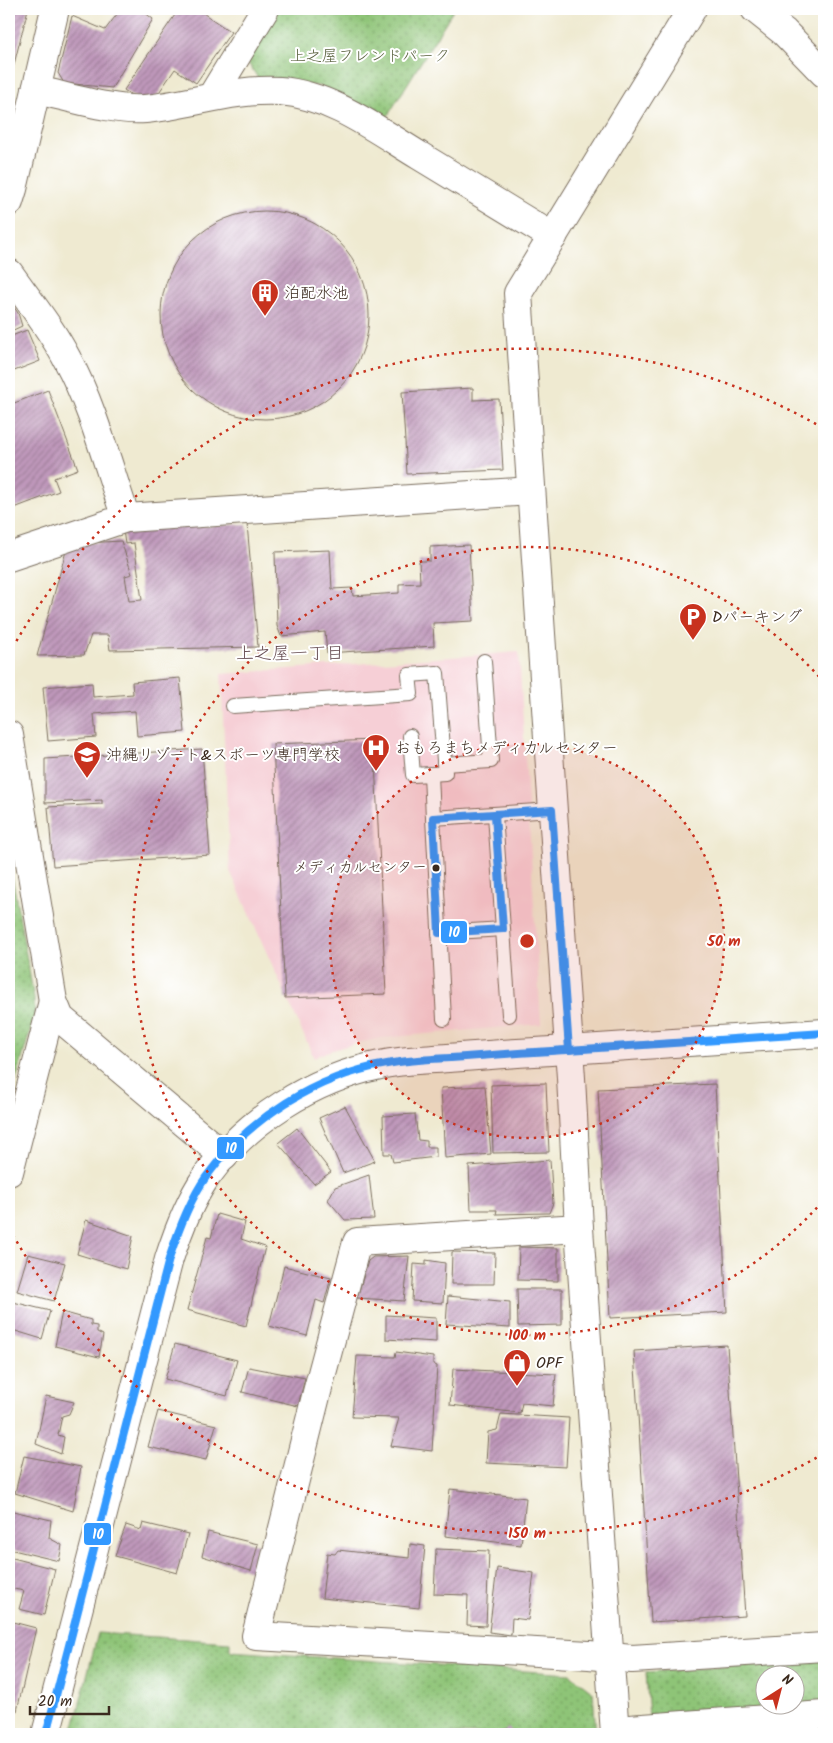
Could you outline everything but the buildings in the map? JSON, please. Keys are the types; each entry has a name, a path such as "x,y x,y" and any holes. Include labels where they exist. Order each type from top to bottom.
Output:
{"street":[{"path":"9,202 55,9"},
{"path":"212,96 265,9"},
{"path":"692,9 518,293 569,1050 579,1228 610,1657 622,1732 824,1715"},
{"path":"755,9 784,32 824,73"},
{"path":"36,90 114,107 142,110 212,96 257,91 301,94 348,113 553,237"},
{"path":"9,273 48,327 67,359 84,395 126,518"},
{"path":"9,557 126,518 531,491"},
{"path":"9,735 53,1001 60,1018 224,1156"},
{"path":"9,1172 53,1001"},
{"path":"46,1734 168,1259 191,1203 206,1177 232,1146 268,1115 319,1085 347,1073 381,1064 824,1033"},
{"path":"579,1228 357,1242 316,1392 256,1636 579,1654 632,1659 824,1647"}],"lane":[{"path":"444,764 491,761 484,661"},
{"path":"233,706 411,694 409,675 437,673 445,773 413,775 410,736"},
{"path":"431,774 444,1018"},
{"path":"433,818 552,810"},
{"path":"495,815 509,1015"},
{"path":"439,933 503,928"}],"shaded area":[{"name":"おもろまちメディカルセンター","path":"519,652 541,1024 381,1038 326,1052 314,1058 230,871 221,674"}],"green space":[{"name":"上之屋フレンドパーク","path":"278,9 454,9 387,117 319,86 260,81 246,60"},
{"path":"9,859 34,998 35,1015 9,1103"},
{"path":"98,1633 230,1642 230,1651 570,1674 593,1692 596,1734 72,1734"},
{"path":"824,1660 824,1734 650,1734 646,1672"}],"transit line":[{"name":"10","path":"495,815 503,929 439,933 433,818 552,810 569,1050"},
{"name":"10","path":"46,1734 169,1259 184,1216 194,1196 206,1177 242,1136 263,1118 310,1089 335,1078 387,1064 427,1059 824,1033"}],"place":[{"name":"泊配水池","path":"265,317"},
{"name":"Dパーキング","path":"693,641"},
{"name":"おもろまちメディカルセンター","path":"376,772"},
{"name":"沖縄リゾート&スポーツ専門学校","path":"87,779"},
{"name":"メディカルセンター","path":"436,868"},
{"name":"OPF","path":"517,1387"}],"district":[{"name":"上之屋一丁目","path":"290,654"}]}
